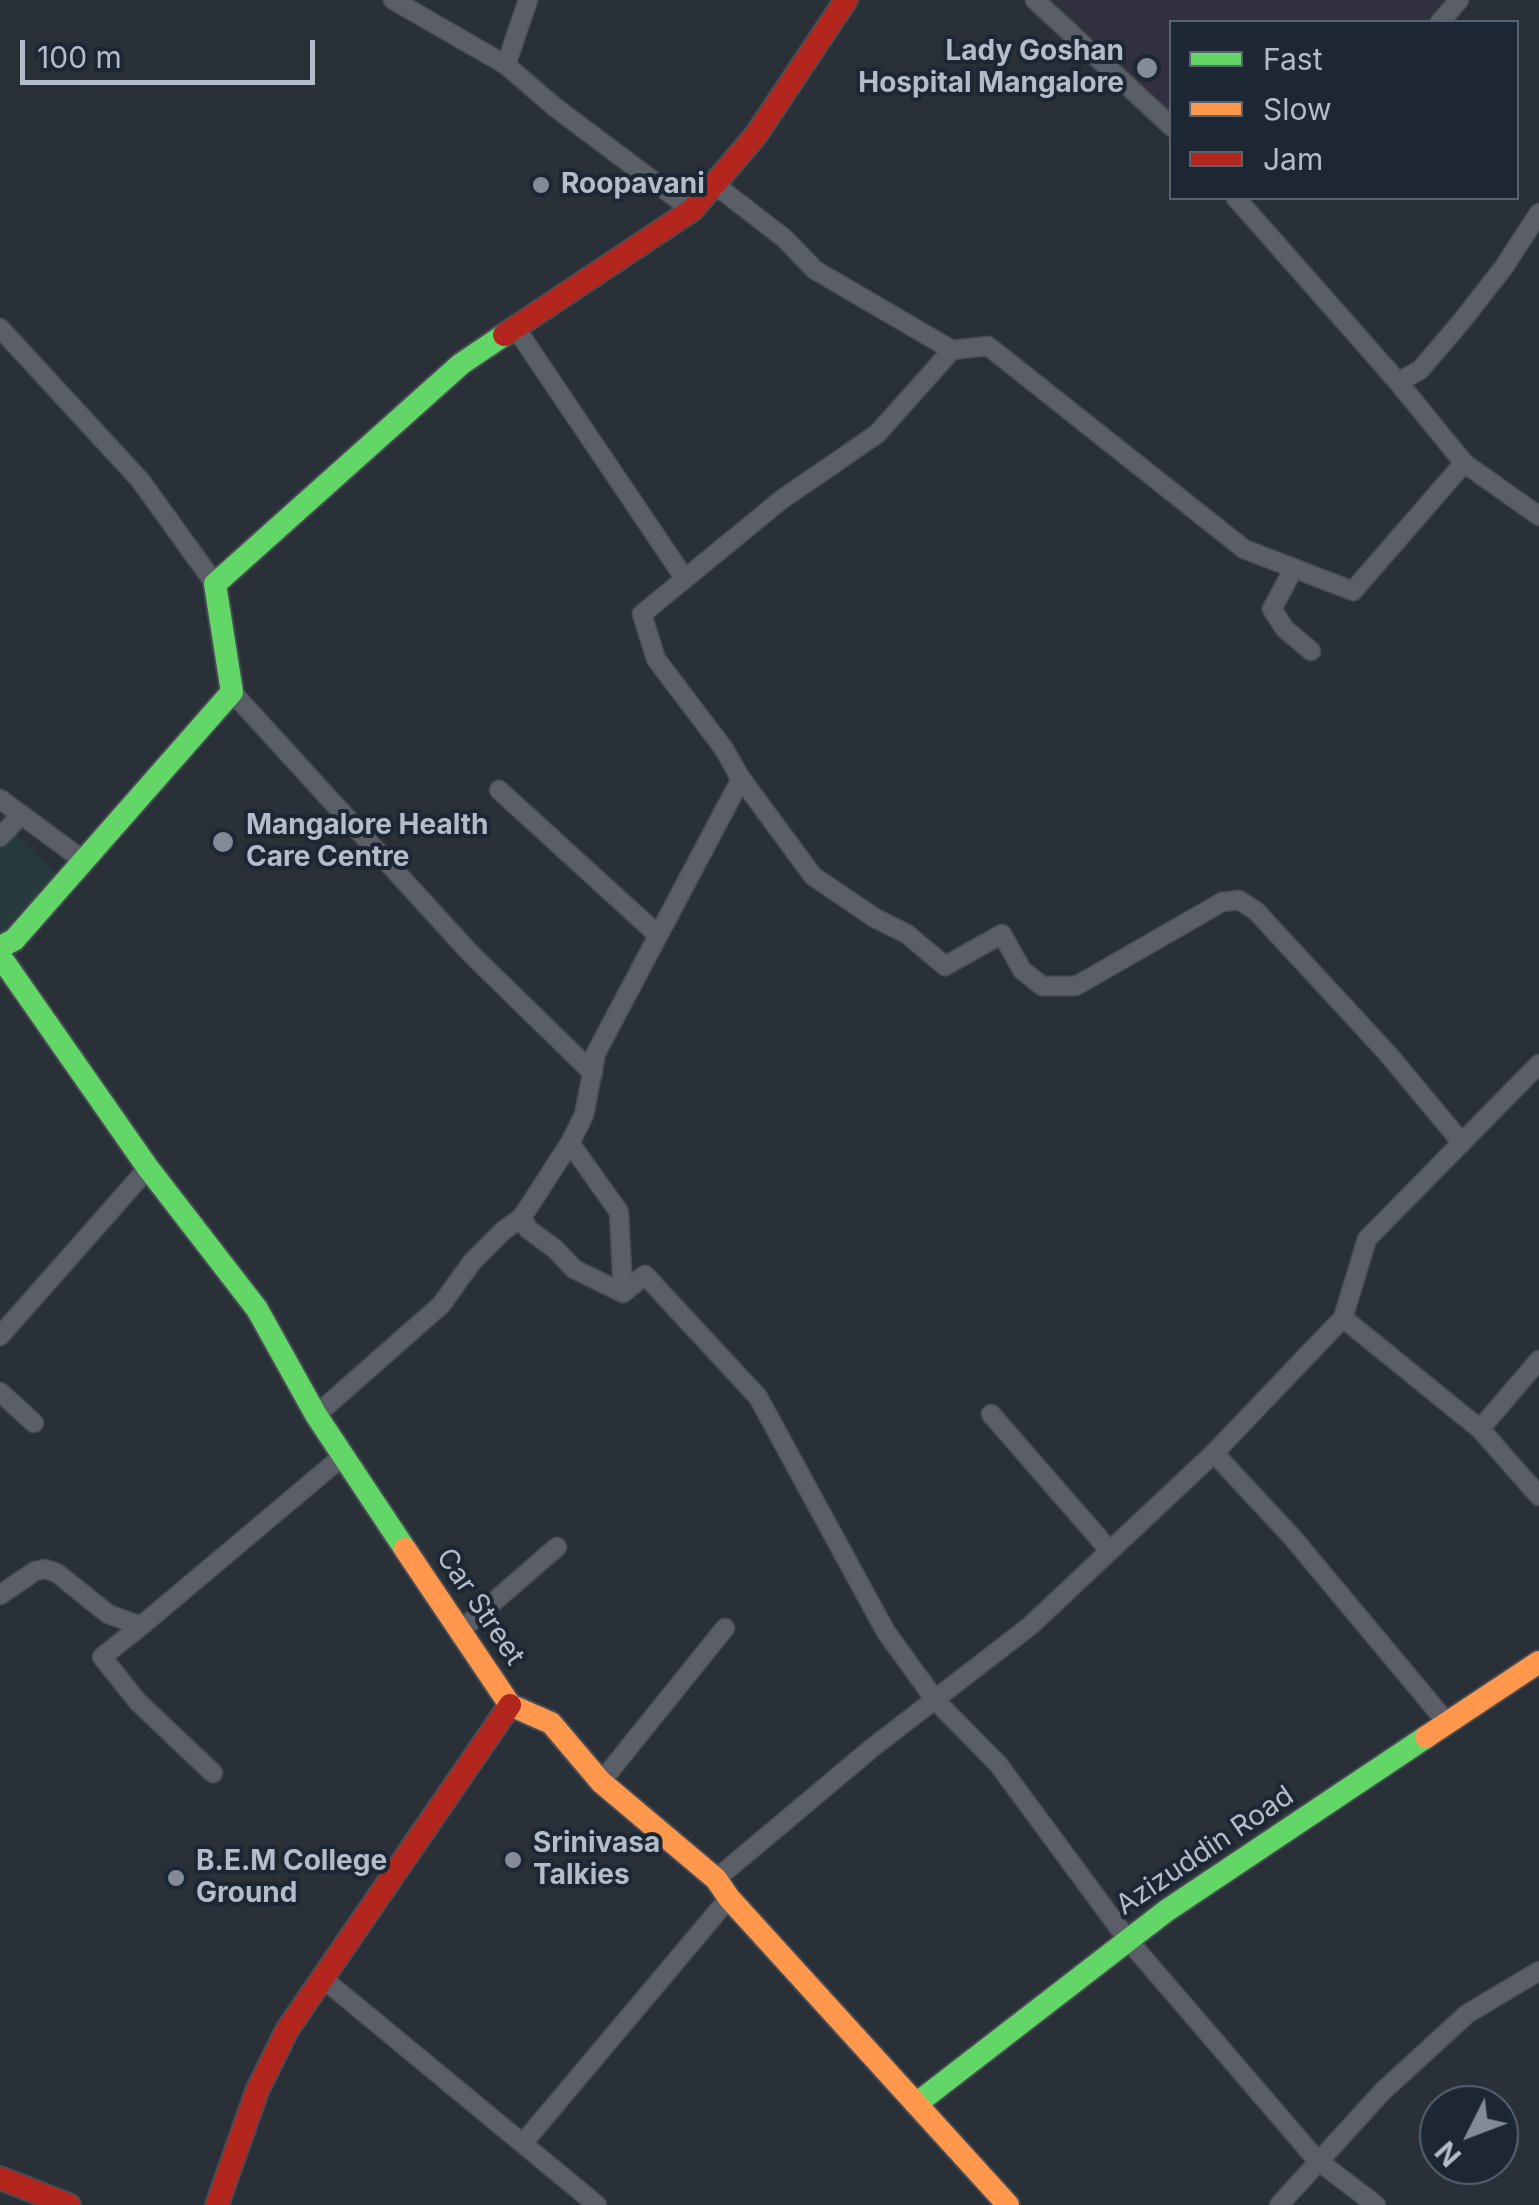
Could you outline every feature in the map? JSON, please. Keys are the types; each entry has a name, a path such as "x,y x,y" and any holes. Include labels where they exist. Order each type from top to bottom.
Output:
{"street":[{"path":"392,0 506,65 556,108 692,210"},
{"path":"506,65 528,0"},
{"path":"215,584 461,364 692,210 756,135 846,0"},
{"path":"1035,0 1169,124"},
{"path":"1442,20 1458,0"},
{"path":"714,184 784,238 815,270 952,350 988,346 1244,549 1353,591 1464,463"},
{"path":"1247,202 1464,463 1539,516"},
{"path":"1398,382 1420,370 1461,322 1504,267 1539,212"},
{"path":"0,328 140,480 215,584 232,692 470,954 587,1054 594,1073 584,1115 522,1217 472,1262 441,1305 316,1416"},
{"path":"515,328 684,579"},
{"path":"587,1054 658,935 741,779 724,748 656,659 642,614 781,500 877,434 952,350"},
{"path":"1294,568 1272,608 1285,629 1310,651"},
{"path":"0,947 14,940 232,692"},
{"path":"737,773 813,876 875,918 907,934 945,966 1002,934 1022,970 1042,986 1076,986 1222,902 1240,900 1256,910 1388,1054 1462,1143"},
{"path":"500,790 658,935"},
{"path":"0,799 84,861"},
{"path":"0,837 20,816"},
{"name":"Car Street","path":"0,956 148,1168 257,1309 316,1416 510,1706 551,1723 601,1782 723,1888 1008,2205"},
{"path":"524,2142 723,1888 872,1748 1030,1626 1214,1453 1343,1318 1366,1240 1539,1064"},
{"path":"570,1143 619,1212 623,1293"},
{"path":"0,1336 148,1168"},
{"path":"522,1217 528,1229 556,1249 574,1269 623,1293"},
{"path":"623,1293 645,1275 758,1397 886,1632 936,1701 998,1764 1128,1940 1317,2160 1376,2205"},
{"path":"1343,1318 1480,1428 1539,1496"},
{"path":"1480,1428 1539,1360"},
{"path":"0,1392 34,1423"},
{"path":"991,1414 1110,1551"},
{"path":"1214,1453 1292,1537 1448,1724"},
{"path":"213,1773 138,1702 102,1657 342,1456"},
{"path":"460,1631 557,1547"},
{"path":"0,1596 35,1570 46,1569 57,1573 108,1614 141,1626"},
{"path":"601,1782 725,1628"},
{"name":"Azizuddin Road","path":"916,2104 1128,1940 1539,1662"},
{"path":"216,2205 257,2090 287,2030 510,1706"},
{"path":"1279,2205 1383,2091 1467,2014 1539,1971"},
{"path":"322,1977 597,2205"},
{"path":"5,2177 69,2205"}],"shaded area":[{"name":"Lady Goshan Hospital Mangalore","path":"1052,0 1450,0 1431,20 1169,20 1169,112"}],"green space":[{"path":"15,834 61,879 0,941 0,849"}],"traffic: fast":[{"path":"0,947 14,940 232,692 215,584 461,364 504,335"},
{"path":"0,956 148,1168 257,1309 316,1415 405,1549"},
{"path":"916,2104 1166,1911 1426,1737"}],"traffic: slow":[{"path":"405,1549 510,1705 551,1723 601,1782 716,1879 1008,2205"},
{"path":"1426,1737 1539,1662"}],"traffic: jam":[{"path":"504,335 692,210 756,135 846,0"},
{"path":"217,2205 257,2091 287,2030 510,1705"},
{"path":"0,2178 69,2205"}],"place":[{"name":"Lady Goshan Hospital Mangalore","path":"1147,68"},
{"name":"Roopavani","path":"541,185"},
{"name":"Mangalore Health Care Centre","path":"223,842"},
{"name":"Srinivasa Talkies","path":"513,1860"},
{"name":"B.E.M College Ground","path":"176,1878"}]}
